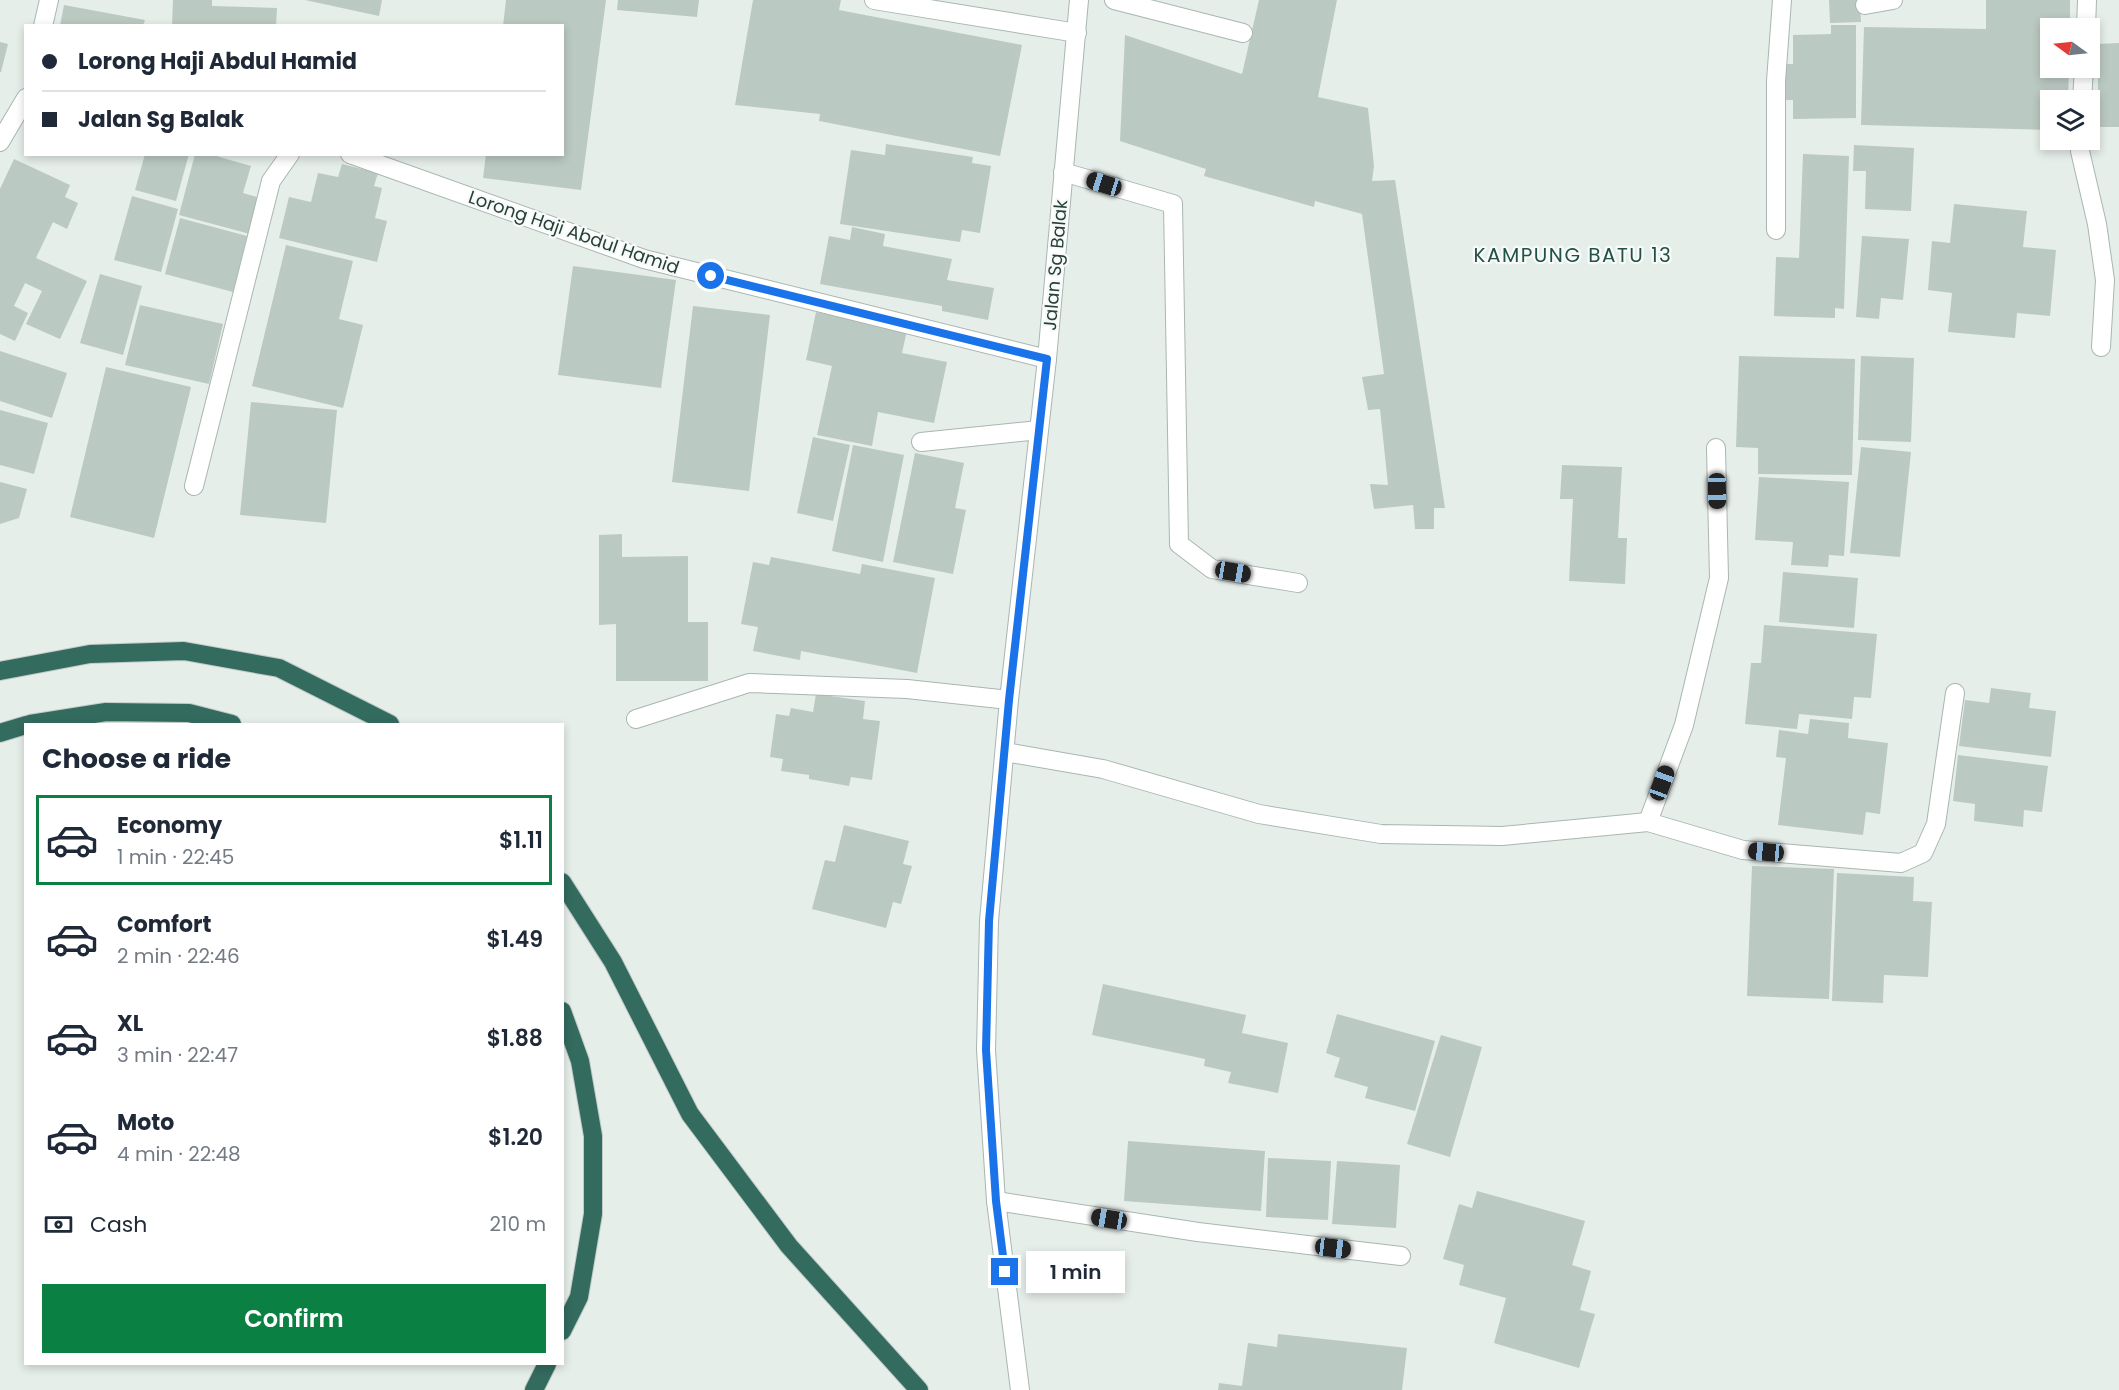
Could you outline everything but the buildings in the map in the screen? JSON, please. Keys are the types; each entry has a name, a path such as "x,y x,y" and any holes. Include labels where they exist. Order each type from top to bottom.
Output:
{"highway":[{"path":"0,671 90,654 184,651 279,668 388,723"},
{"path":"40,723 106,712 189,713 228,723"},
{"path":"0,733 24,726"},
{"path":"564,885 613,962 690,1114 789,1246 918,1390"},
{"path":"564,1017 580,1061 593,1136 593,1214 579,1297 564,1327"},
{"path":"534,1390 546,1365"}],"street":[{"path":"43,24 49,0"},
{"path":"874,0 1077,33"},
{"name":"Jalan Sg Balak","path":"1020,1390 996,1201 986,1050 989,921 1009,700 1047,359 1079,0"},
{"path":"1114,0 1243,33"},
{"path":"1776,230 1776,81 1782,0"},
{"path":"1864,5 1893,0"},
{"path":"2086,18 2087,0"},
{"path":"0,142 24,101"},
{"path":"2080,150 2097,224 2105,280 2101,347"},
{"path":"194,486 271,181 289,156"},
{"name":"Lorong Haji Abdul Hamid","path":"356,156 644,259 1047,359"},
{"path":"1063,172 1173,204 1179,544 1212,568 1298,583"},
{"path":"921,442 1038,430"},
{"path":"1648,822 1684,725 1719,578 1716,448"},
{"path":"636,719 750,683 907,689 1009,700"},
{"path":"1005,752 1103,769 1259,814 1381,834 1502,836 1648,822 1743,850 1901,863 1923,853 1936,824 1955,693"},
{"path":"996,1201 1198,1233 1401,1256"}],"district":[{"name":"KAMPUNG BATU 13","path":"1573,255"}],"route":[{"path":"711,276 1047,359 1009,700 989,921 986,1050 996,1201 1005,1272"}]}
